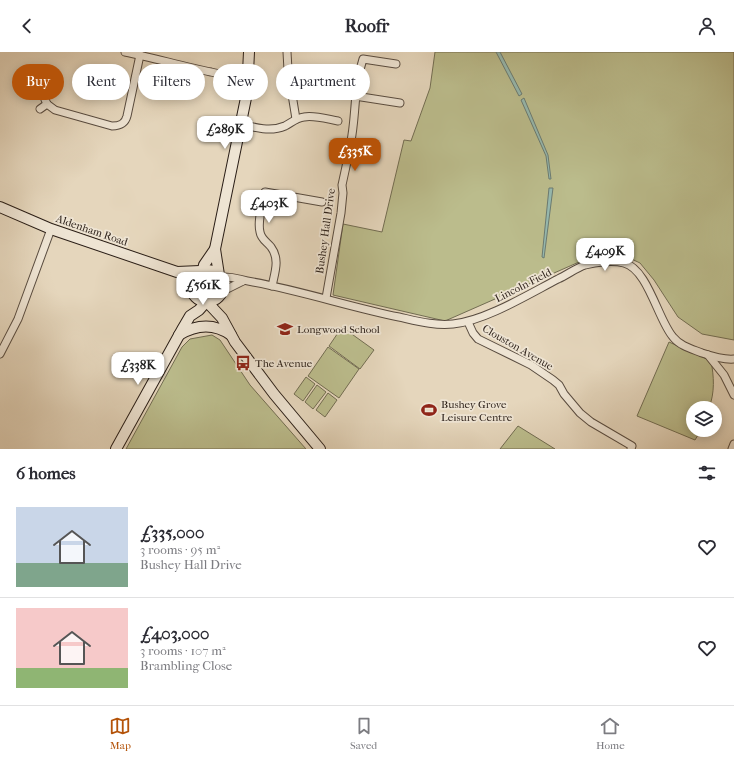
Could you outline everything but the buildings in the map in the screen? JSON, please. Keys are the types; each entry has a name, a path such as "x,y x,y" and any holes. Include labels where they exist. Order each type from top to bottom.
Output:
{"main road":[{"path":"249,52 249,64"},
{"path":"222,318 222,293 224,286 220,276 215,249 246,100"},
{"name":"Aldenham Road","path":"0,207 51,229 177,272 202,271"},
{"path":"202,271 204,265 215,249"},
{"path":"116,449 190,316 193,293 191,282 196,274 202,271 210,270 220,276"},
{"path":"177,272 201,301 207,302 215,300 222,293"},
{"path":"190,316 207,302"},
{"path":"207,302 222,318 232,336 274,394 320,449"},
{"path":"179,335 190,329 206,326 219,328 232,336"}],"street":[{"path":"125,52 213,73"},
{"path":"287,52 288,70 296,119"},
{"path":"45,100 47,104 55,110 112,126 121,125 127,116 140,55"},
{"name":"Bushey Hall Drive","path":"362,64 363,59 396,64"},
{"path":"370,98 400,103"},
{"name":"Bushey Hall Drive","path":"326,298 341,213 343,193 342,185 353,126 355,100"},
{"path":"40,109 47,104"},
{"path":"242,124 275,129 287,125 296,119 311,116 338,121"},
{"path":"272,286 277,263 276,257 260,232 265,192 322,202"},
{"path":"0,354 18,319 51,229"},
{"name":"Lincoln Field","path":"468,322 496,311 584,266 615,262 625,263 640,277 651,294 673,338 685,346 708,355 734,359"},
{"path":"220,276 237,277 242,281 326,298 386,314 424,322 442,325 468,322"},
{"path":"222,293 242,281"},
{"name":"Clouston Avenue","path":"468,322 473,333 478,338 531,365 553,380 559,385 564,394 580,413 591,422 632,446 631,449"},
{"name":"Lincoln Field","path":"708,355 724,375 734,395"},
{"path":"732,449 734,444"}],"green space":[{"path":"435,52 734,52 734,340 702,334 678,317 654,280 640,263 621,254 595,255 445,321 333,295 343,224 382,232 404,140 411,141 430,88"},
{"path":"206,273 215,277 219,286 215,295 206,299 197,295 193,286 197,277"},
{"path":"342,327 374,350 360,369 329,346"},
{"path":"212,335 220,340 250,385 306,449 126,449 182,347 190,339"},
{"path":"669,342 711,361 713,384 711,401 686,401 686,436 637,416"},
{"path":"328,347 359,369 339,398 308,376"},
{"path":"306,377 315,384 303,401 294,394"},
{"path":"317,385 326,392 313,409 305,402"},
{"path":"328,393 337,400 325,417 316,410"},
{"path":"518,426 555,449 500,449"},
{"path":"688,437 697,437 695,440"}],"water":[{"path":"496,52 500,52 522,94 519,96"},
{"path":"524,98 548,155 551,179 549,179 546,156 521,100"},
{"path":"549,188 553,188 544,258 542,257"}],"place":[{"name":"Longwood School","path":"285,329"},
{"name":"The Avenue","path":"243,363"},
{"name":"Bushey Grove Leisure Centre","path":"429,410"}]}
